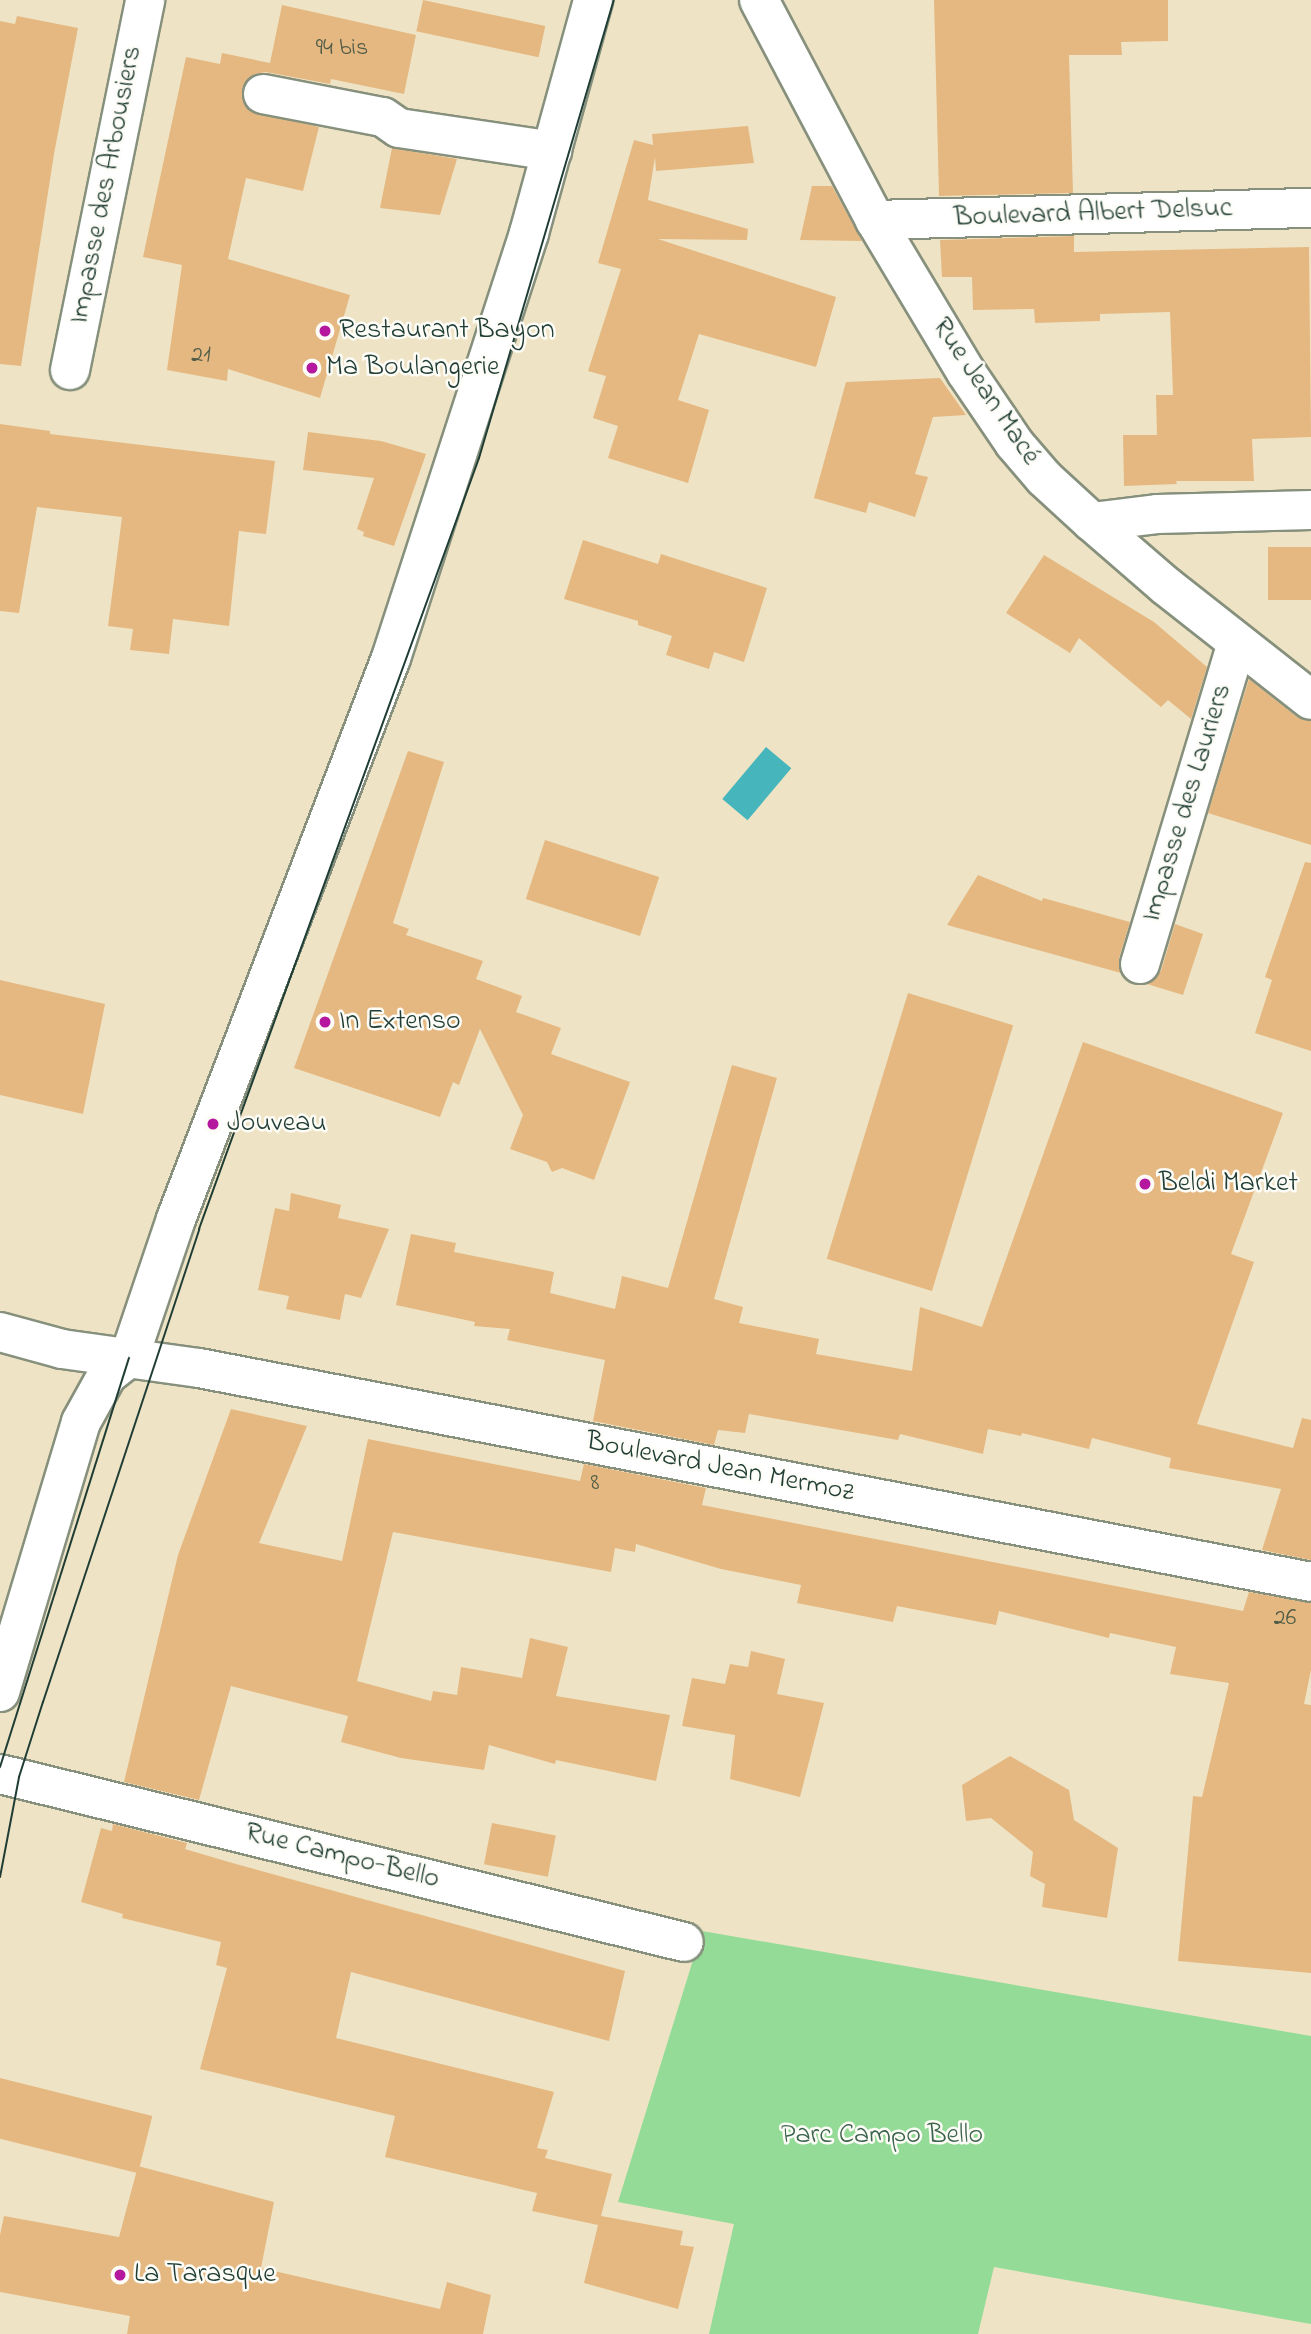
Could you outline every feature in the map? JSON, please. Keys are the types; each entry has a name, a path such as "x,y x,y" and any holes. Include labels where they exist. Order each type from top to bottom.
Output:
{"street":[{"name":"Impasse des Arbousiers","path":"70,370 145,0"},
{"path":"0,1692 81,1422 107,1375 129,1358 176,1219 391,659 461,450 552,151 593,0"},
{"name":"Rue Jean Macé","path":"759,0 831,142 875,220 966,372 1014,443 1044,478 1092,522 1311,700"},
{"path":"263,94 383,117 399,128 552,151"},
{"name":"Boulevard Albert Delsuc","path":"875,220 1311,208"},
{"path":"1092,522 1157,514 1311,510"},
{"name":"Impasse des Lauriers","path":"1140,964 1237,642"},
{"name":"Boulevard Jean Mermoz","path":"0,1332 62,1349 212,1370 1311,1582"},
{"name":"Rue Campo-Bello","path":"0,1774 684,1942"}],"green space":[{"name":"Parc Campo Bello","path":"702,1931 1311,2036 1311,2324 994,2267 978,2334 709,2334 734,2224 618,2202"}],"water":[{"path":"766,747 791,768 748,820 722,799"}],"building":[{"path":"423,0 545,26 539,57 416,31"},
{"path":"934,0 1168,0 1168,41 1121,42 1122,55 1069,55 1073,193 939,196"},
{"path":"282,5 416,35 404,94 331,79 330,84 266,72 247,79 242,89 243,102 249,111 319,127 303,191 246,178 228,259 350,295 320,398 228,369 227,381 167,370 182,265 143,257 186,57 220,64 222,53 270,63"},
{"path":"17,16 78,28 54,154 21,366 0,364 0,21 15,24"},
{"path":"748,126 754,163 656,171 655,157 648,200 748,229 747,240 658,239 836,297 816,367 699,334 678,400 709,410 688,483 608,458 618,426 593,418 606,376 588,371 621,269 598,263 634,140 653,145 652,134"},
{"path":"392,148 457,159 440,215 380,208"},
{"path":"812,186 832,186 862,241 800,240"},
{"path":"1074,236 1074,252 1309,247 1311,437 1252,439 1254,481 1176,481 1177,484 1124,486 1123,435 1157,435 1156,395 1173,395 1170,312 1100,314 1100,321 1035,323 1034,309 973,310 972,277 942,277 940,240"},
{"path":"940,378 966,415 933,417 915,474 928,477 915,517 869,502 866,513 814,498 846,382"},
{"path":"0,424 50,431 50,434 275,461 266,534 239,531 229,626 173,619 169,654 130,650 133,629 108,626 122,517 37,507 19,613 0,611"},
{"path":"308,432 381,441 426,454 394,546 363,536 364,532 357,529 374,478 303,470"},
{"path":"583,540 658,564 661,554 767,588 744,662 714,652 709,669 666,655 672,636 638,625 638,621 564,599"},
{"path":"1268,547 1311,547 1311,600 1268,600"},
{"path":"1044,555 1154,622 1207,667 1191,719 1168,700 1161,707 1079,638 1070,653 1006,613"},
{"path":"1249,679 1297,717 1311,721 1311,845 1208,813"},
{"path":"408,751 444,762 393,923 409,929 406,935 483,961 476,979 522,996 516,1012 561,1028 551,1054 630,1082 594,1180 562,1168 552,1172 547,1162 510,1149 523,1115 480,1029 459,1085 453,1082 440,1117 294,1068"},
{"path":"545,840 659,877 640,936 526,899"},
{"path":"1305,862 1311,863 1311,1051 1255,1033 1272,980 1265,977"},
{"path":"978,875 1042,901 1043,898 1130,922 1119,958 1121,973 947,925"},
{"path":"1175,924 1203,934 1183,995 1147,984 1161,971"},
{"path":"0,980 105,1004 83,1114 0,1095"},
{"path":"908,993 1013,1025 932,1291 827,1259"},
{"path":"1083,1042 1283,1113 1231,1254 1254,1262 1197,1424 1293,1448 1302,1418 1311,1420 1311,1560 1262,1550 1281,1489 1169,1468 1171,1458 1092,1438 1089,1449 1022,1433 1021,1436 988,1429 983,1454 900,1434 898,1440 749,1414 745,1433 718,1430 714,1445 593,1421 605,1360 507,1340 510,1329 474,1326 475,1322 396,1305 411,1234 456,1243 454,1252 554,1272 550,1293 615,1309 622,1276 668,1288 732,1065 777,1078 714,1299 743,1307 739,1323 819,1339 816,1354 912,1371 920,1307 982,1327"},
{"path":"291,1193 341,1205 338,1218 389,1229 361,1298 345,1294 340,1320 286,1309 289,1296 258,1290 275,1208 289,1211"},
{"path":"231,1409 307,1426 259,1543 342,1561 368,1439 580,1481 584,1464 706,1488 702,1505 1243,1611 1249,1592 1311,1603 1311,1670 1304,1704 1311,1705 1311,1973 1178,1961 1193,1796 1202,1797 1229,1683 1170,1674 1176,1647 1110,1633 1109,1638 999,1611 996,1625 897,1606 893,1622 797,1603 801,1585 721,1569 636,1544 635,1552 615,1548 611,1572 393,1532 357,1681 431,1701 433,1691 457,1695 461,1667 522,1678 530,1638 568,1647 556,1696 670,1715 656,1781 556,1760 555,1764 489,1745 484,1770 401,1758 341,1742 348,1716 231,1686 199,1800 124,1782 178,1555"},
{"path":"751,1651 785,1659 777,1694 824,1703 800,1797 730,1779 735,1735 682,1726 692,1678 725,1684 730,1664 748,1667"},
{"path":"1010,1756 1069,1790 1074,1820 1118,1848 1107,1918 1042,1907 1045,1884 1030,1876 1033,1852 991,1818 966,1821 962,1785"},
{"path":"492,1823 556,1835 548,1877 484,1864"},
{"path":"113,1824 187,1843 185,1849 229,1862 625,1971 609,2041 351,1972 336,2038 554,2092 537,2148 548,2150 545,2158 612,2174 601,2216 683,2231 680,2245 694,2247 678,2309 584,2283 598,2225 532,2211 537,2193 385,2157 395,2116 200,2069 227,1968 216,1965 221,1942 122,1918 123,1914 81,1902 101,1828 112,1831"},
{"path":"0,2078 152,2116 138,2173 0,2139"},
{"path":"138,2166 274,2202 261,2268 440,2309 447,2282 491,2295 483,2334 127,2334 130,2316 0,2292 0,2235 4,2216 119,2237"}],"tram line":[{"path":"0,1877 19,1777 199,1229 479,458 614,0"},
{"path":"0,1767 129,1358"}],"place":[{"name":"Restaurant Bayon","path":"325,331"},
{"name":"Ma Boulangerie","path":"312,368"},
{"name":"In Extenso","path":"325,1022"},
{"name":"Jouveau","path":"213,1124"},
{"name":"Beldi Market","path":"1145,1184"},
{"name":"La Tarasque","path":"120,2275"}]}
